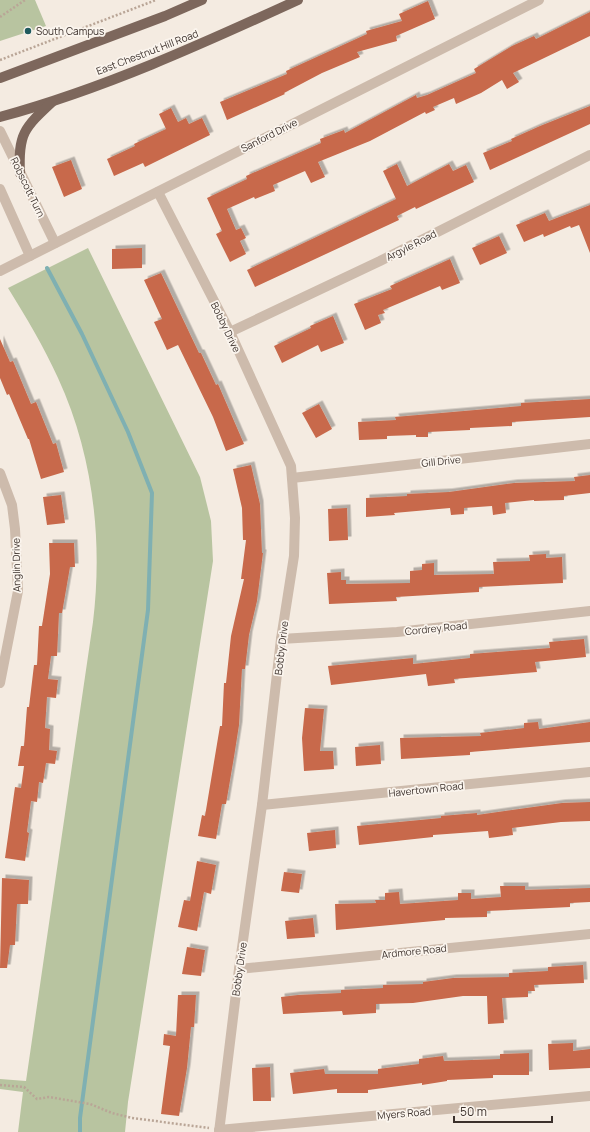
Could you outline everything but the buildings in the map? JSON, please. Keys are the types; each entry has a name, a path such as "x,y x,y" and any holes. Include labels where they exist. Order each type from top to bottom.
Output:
{"main road":[{"path":"0,78 165,16 202,0"},
{"name":"East Chestnut Hill Road","path":"0,116 54,100 176,55 298,0"},
{"path":"20,173 20,144 24,131 54,100"}],"street":[{"name":"Sanford Drive","path":"0,271 539,0"},
{"name":"Robscott Turn","path":"0,131 55,243"},
{"name":"Argyle Road","path":"230,332 380,261 590,155"},
{"path":"0,189 30,256"},
{"name":"Bobby Drive","path":"158,192 230,332 290,466 295,518 294,556 281,639 262,806 239,969 219,1131"},
{"name":"Gill Drive","path":"292,478 590,444"},
{"name":"Anglin Drive","path":"0,473 12,505 15,529 18,591 0,683"},
{"name":"Cordrey Road","path":"281,639 396,632 590,612"},
{"name":"Havertown Road","path":"262,806 590,772"},
{"name":"Ardmore Road","path":"239,969 590,934"},
{"name":"Myers Road","path":"219,1131 590,1096"}],"path":[{"path":"0,17 25,0"},
{"path":"0,60 156,0"},
{"path":"0,1085 24,1087 37,1099 49,1097 90,1104 112,1113 132,1118 219,1131"}],"green space":[{"path":"0,0 35,0 46,26 0,41"},
{"path":"88,248 200,477 211,521 213,561 128,1102 125,1132 18,1132 23,1092 0,1089 0,1079 26,1081 93,622 97,560 96,529 92,498 80,437 70,407 47,355 8,288"}],"waterway":[{"path":"47,268 82,334 128,432 152,493 148,610 80,1118 80,1132"}],"place":[{"name":"South Campus","path":"28,31"}]}
